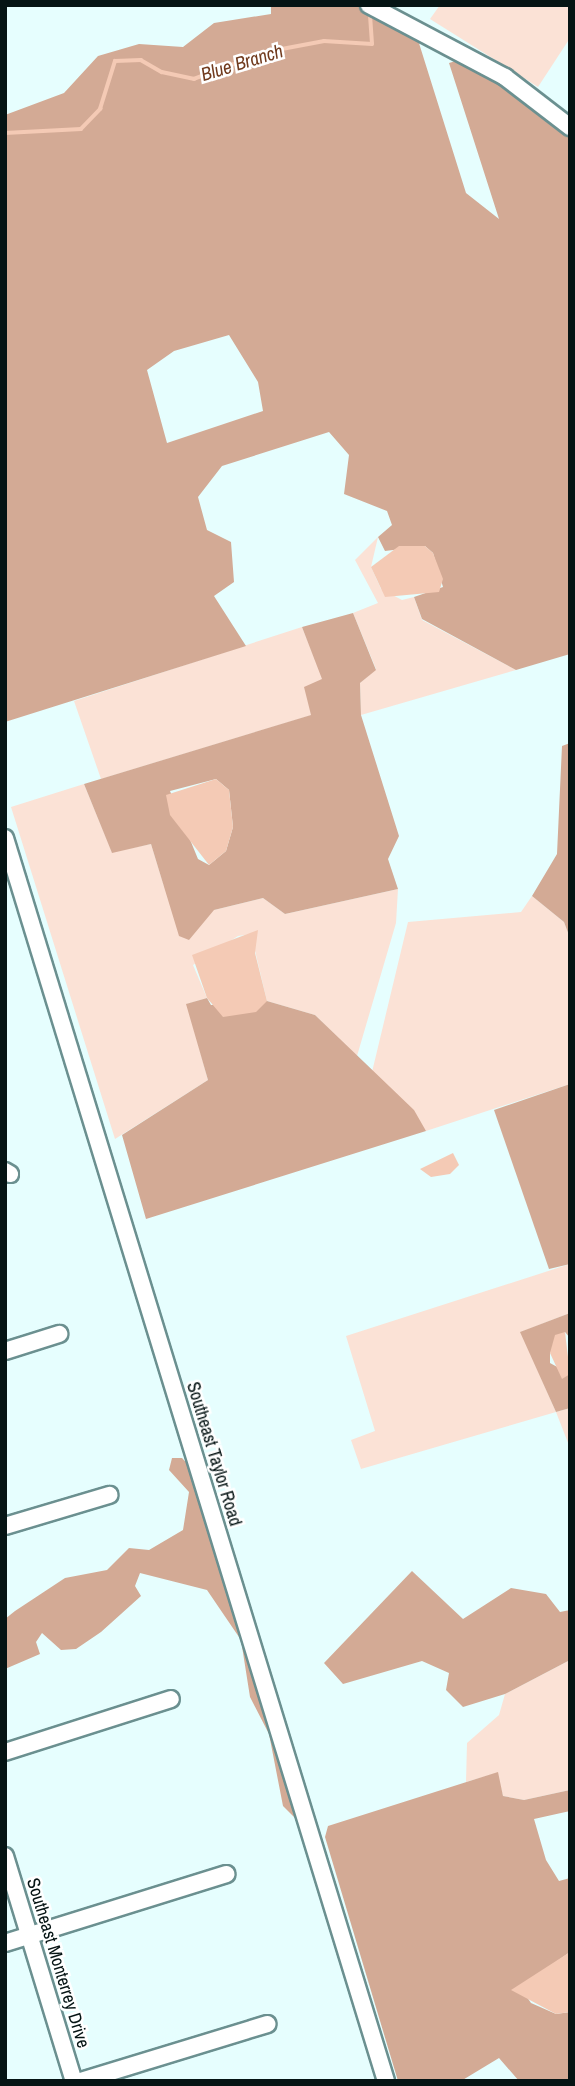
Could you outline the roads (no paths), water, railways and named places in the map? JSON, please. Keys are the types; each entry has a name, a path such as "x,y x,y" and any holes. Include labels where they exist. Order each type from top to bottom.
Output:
{"street":[{"path":"369,5 505,77 570,127"},
{"name":"Southeast Taylor Road","path":"5,838 386,2081"},
{"path":"5,1351 59,1334"},
{"path":"5,1526 109,1495"},
{"path":"5,1752 171,1699"},
{"name":"Southeast Monterrey Drive","path":"5,1856 74,2081"},
{"path":"5,1943 226,1874"},
{"path":"81,2081 268,2024"}],"waterway":[{"name":"Blue Branch","path":"5,133 81,129 100,109 115,61 141,60 162,72 194,79 266,52 324,41 372,44 370,14"}]}
